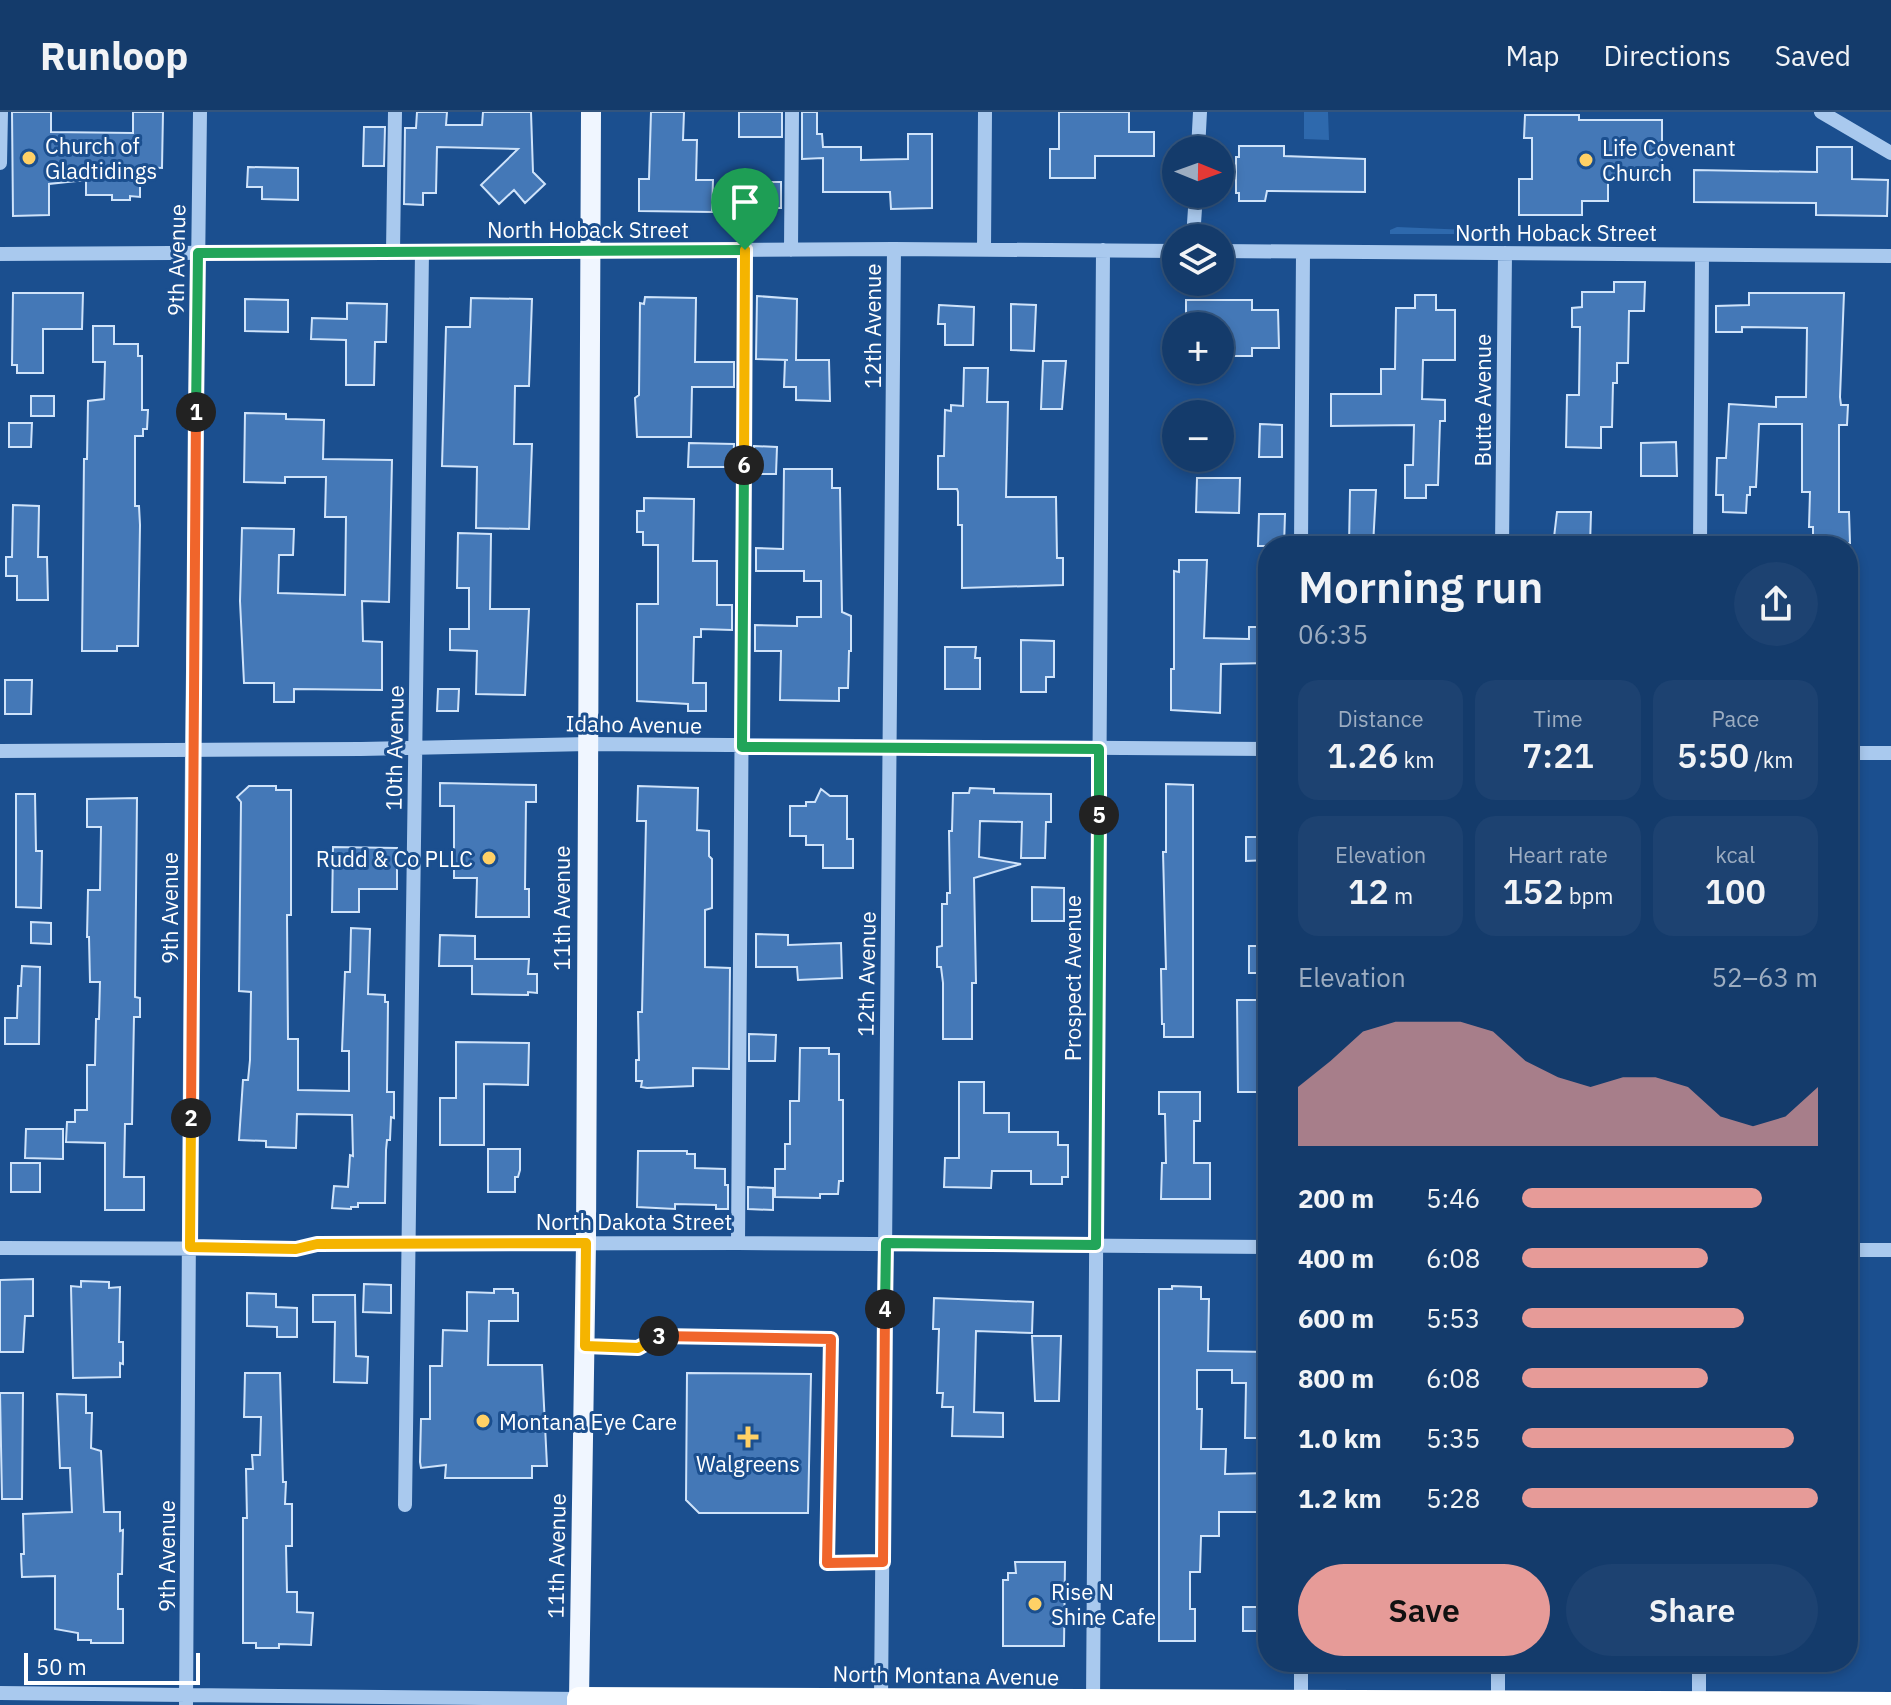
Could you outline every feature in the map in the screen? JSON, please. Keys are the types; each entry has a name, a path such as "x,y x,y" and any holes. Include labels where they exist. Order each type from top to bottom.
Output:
{"highway":[{"name":"North Montana Avenue","path":"579,1702 1891,1704"}],"main road":[{"name":"11th Avenue","path":"579,1702 586,1243 591,112"}],"street":[{"path":"0,163 1,112"},
{"name":"9th Avenue","path":"186,1699 200,112"},
{"path":"393,252 395,112"},
{"path":"791,250 792,112"},
{"path":"984,249 985,112"},
{"path":"1199,136 1200,112"},
{"path":"1821,112 1891,153"},
{"name":"North Hoback Street","path":"0,254 894,249 1162,251"},
{"name":"12th Avenue","path":"873,1702 883,1562 894,249"},
{"path":"738,1243 745,250"},
{"name":"Prospect Avenue","path":"1093,1704 1103,250"},
{"name":"North Hoback Street","path":"1234,251 1891,256"},
{"name":"10th Avenue","path":"405,1505 422,252"},
{"path":"1301,536 1303,252"},
{"name":"Butte Avenue","path":"1502,536 1505,253"},
{"path":"1700,536 1702,255"},
{"name":"Idaho Avenue","path":"0,751 416,749 588,744 1258,749"},
{"path":"1858,753 1891,753"},
{"name":"North Dakota Street","path":"0,1248 296,1249 317,1244 586,1243 1258,1247"},
{"path":"1858,1250 1891,1250"},
{"path":"585,1346 638,1348 657,1336 831,1339 827,1563 883,1562"},
{"path":"1301,1672 1301,1704"},
{"path":"1498,1672 1498,1704"},
{"path":"1699,1672 1699,1703"},
{"name":"North Montana Avenue","path":"0,1693 186,1699 579,1702"}],"shaded area":[{"path":"1304,112 1328,112 1329,140 1304,139"},
{"path":"1397,227 1492,231 1492,234 1390,234 1390,230"}],"building":[{"path":"12,112 51,112 51,132 133,133 133,112 163,112 162,168 145,167 145,185 140,185 140,197 112,200 112,195 86,195 86,180 49,184 49,215 13,216"},
{"path":"417,112 447,112 446,125 482,125 483,112 531,112 533,172 545,184 525,203 514,190 499,204 481,185 518,149 437,147 436,193 423,193 423,205 404,204 405,128 416,128"},
{"path":"651,112 684,112 683,140 697,140 696,180 713,180 712,212 639,211 639,179 649,179"},
{"path":"739,112 782,112 782,137 739,137"},
{"path":"802,112 817,112 817,134 822,134 823,147 861,147 861,160 908,159 908,134 932,134 932,208 891,209 890,192 823,192 823,158 802,159"},
{"path":"1059,112 1129,112 1129,132 1154,132 1154,156 1095,156 1095,178 1050,178 1050,149 1059,149"},
{"path":"1525,115 1579,115 1579,120 1662,120 1662,180 1608,180 1608,201 1582,201 1582,215 1519,215 1519,179 1532,179 1532,138 1524,138"},
{"path":"364,127 385,127 384,166 363,166"},
{"path":"1239,146 1284,146 1284,156 1365,159 1365,192 1267,191 1265,201 1239,201 1239,193 1236,193 1236,157 1239,157"},
{"path":"1817,147 1852,147 1852,179 1888,180 1887,216 1816,215 1816,203 1694,202 1694,170 1817,172"},
{"path":"248,167 298,168 298,200 262,199 262,187 247,187"},
{"path":"753,182 781,182 781,208 753,208"},
{"path":"1614,282 1645,282 1644,311 1629,311 1628,363 1617,363 1617,383 1613,383 1612,427 1601,427 1601,448 1566,447 1567,395 1579,395 1580,327 1572,327 1572,308 1582,307 1582,292 1614,292"},
{"path":"13,293 83,293 82,329 43,329 43,373 17,373 17,365 12,365"},
{"path":"1749,293 1844,293 1840,397 1841,405 1848,405 1847,425 1839,425 1839,512 1849,512 1850,536 1813,536 1813,527 1809,527 1810,492 1802,492 1802,424 1759,424 1756,487 1750,487 1746,513 1723,512 1723,495 1716,495 1717,458 1726,458 1729,404 1776,407 1776,397 1806,397 1807,328 1742,327 1742,332 1716,332 1716,306 1749,305"},
{"path":"1415,295 1436,295 1436,310 1455,310 1455,360 1423,360 1422,399 1445,400 1445,421 1440,421 1438,485 1426,485 1426,498 1405,498 1405,465 1413,465 1414,425 1331,426 1331,394 1381,394 1381,369 1395,369 1396,308 1415,308"},
{"path":"757,296 797,299 796,360 829,360 830,401 796,400 796,387 784,387 785,360 788,360 756,359"},
{"path":"645,297 696,298 695,362 734,362 734,387 692,387 691,437 637,437 635,398 639,395 640,303 644,304"},
{"path":"471,298 532,299 529,386 515,386 514,444 532,444 529,529 476,528 477,467 442,466 446,327 470,327"},
{"path":"245,299 288,300 288,332 245,331"},
{"path":"1186,300 1252,300 1252,310 1278,310 1279,348 1252,348 1252,356 1234,356 1234,312 1186,312"},
{"path":"347,303 387,304 386,342 375,342 374,385 346,385 346,340 311,339 312,318 347,319"},
{"path":"1011,304 1036,305 1034,351 1011,350"},
{"path":"939,305 974,307 973,345 945,345 945,324 938,324"},
{"path":"93,326 114,326 114,344 138,344 138,356 142,356 142,410 148,410 147,429 143,429 143,436 135,436 135,506 139,506 140,525 138,646 117,646 117,651 82,651 84,459 87,459 88,401 104,399 105,362 93,362"},
{"path":"1043,361 1066,361 1062,409 1041,409"},
{"path":"964,368 988,368 987,402 1008,402 1006,497 1056,497 1057,558 1063,558 1063,585 962,588 962,525 958,525 958,492 957,489 938,489 938,456 944,456 945,410 951,411 951,405 963,406"},
{"path":"31,396 54,396 54,416 31,416"},
{"path":"245,413 286,414 286,419 324,420 323,459 392,460 389,602 362,601 363,641 382,642 382,690 294,689 294,702 274,702 274,683 244,683 240,601 242,528 294,529 293,555 279,555 278,593 345,595 346,517 325,517 326,477 285,477 285,483 244,482"},
{"path":"9,423 32,423 31,447 9,447"},
{"path":"1260,424 1282,425 1282,457 1259,457"},
{"path":"1676,442 1677,476 1641,476 1641,443"},
{"path":"689,443 734,444 733,467 688,467"},
{"path":"754,446 777,447 776,474 757,474 757,467 753,467"},
{"path":"784,469 832,469 832,488 840,488 842,612 851,616 851,651 848,688 839,688 839,701 780,700 781,651 755,651 755,625 797,626 797,617 821,617 821,581 804,581 804,571 756,571 756,548 783,549"},
{"path":"1197,478 1240,478 1239,513 1196,512"},
{"path":"1350,490 1376,490 1374,536 1349,536"},
{"path":"644,498 694,499 693,561 717,561 717,605 732,605 732,630 701,629 701,637 694,637 693,683 706,683 706,711 688,711 688,704 637,701 637,604 658,604 658,545 643,545 643,532 637,532 637,511 644,511"},
{"path":"13,505 39,506 38,557 47,557 48,600 17,600 17,576 6,576 6,557 12,557"},
{"path":"1557,512 1591,512 1590,536 1554,536"},
{"path":"1259,514 1285,514 1284,536 1258,536"},
{"path":"458,533 491,534 490,609 529,609 525,695 476,694 477,651 450,650 450,629 469,629 469,588 457,588"},
{"path":"1179,560 1207,560 1204,638 1249,639 1249,627 1258,627 1258,663 1221,664 1220,713 1171,710 1174,571 1179,572"},
{"path":"1021,640 1054,641 1054,677 1046,677 1046,692 1021,692"},
{"path":"945,647 976,647 975,658 980,658 980,689 945,689"},
{"path":"5,680 32,680 31,714 5,714"},
{"path":"438,689 459,689 458,711 437,711"},
{"path":"440,783 536,785 536,802 526,802 525,889 529,889 529,917 476,917 477,878 454,878 454,806 440,806"},
{"path":"1166,784 1193,785 1193,1037 1164,1037 1162,1024 1161,969 1166,969 1163,852 1166,852"},
{"path":"249,786 276,786 276,790 291,790 291,915 287,915 288,1039 298,1039 298,1090 349,1091 349,1051 342,1051 345,972 350,972 351,928 370,929 368,994 385,995 385,1002 388,1002 387,1092 394,1092 394,1118 391,1117 390,1140 387,1140 386,1150 385,1203 358,1203 358,1207 351,1209 332,1208 334,1186 348,1187 350,1155 353,1156 352,1115 297,1114 296,1148 266,1147 266,1141 239,1140 243,1080 248,1080 250,1060 251,992 239,991 241,802 237,797"},
{"path":"638,786 698,788 697,830 709,831 712,908 705,910 705,967 730,968 729,1069 693,1068 693,1086 647,1088 641,1087 642,1081 636,1081 638,1012 642,1012 646,821 637,821"},
{"path":"970,788 994,789 994,793 1051,794 1051,822 1046,822 1045,858 1021,858 1022,822 980,821 979,857 1021,864 974,878 976,983 972,983 972,1039 943,1039 943,983 941,967 937,967 937,947 942,946 942,904 947,904 947,893 950,893 949,831 952,831 953,793 969,793"},
{"path":"821,789 830,796 847,796 847,839 853,839 853,868 823,868 823,845 806,845 806,836 790,836 790,806 806,806 806,802 815,802"},
{"path":"16,794 35,794 36,851 42,851 41,908 16,907"},
{"path":"137,798 135,997 140,998 140,1017 134,1017 132,1124 125,1124 124,1177 144,1177 144,1210 105,1210 105,1143 66,1142 67,1122 75,1122 75,1110 87,1110 87,1065 95,1065 96,1019 99,1019 100,982 90,982 87,937 88,890 100,890 101,827 87,827 87,799"},
{"path":"1246,837 1258,837 1258,860 1246,861"},
{"path":"333,847 397,848 397,889 359,889 359,912 332,912"},
{"path":"1032,887 1064,888 1064,921 1032,921"},
{"path":"31,922 51,923 51,944 31,943"},
{"path":"756,934 788,935 788,945 841,943 842,978 798,980 797,967 756,967"},
{"path":"440,935 475,936 475,959 529,959 528,974 537,974 537,993 472,994 472,966 439,966"},
{"path":"1249,946 1258,946 1258,973 1249,973"},
{"path":"22,966 40,967 39,1044 5,1044 5,1018 17,1018"},
{"path":"1237,1000 1258,1000 1258,1092 1238,1092"},
{"path":"749,1034 776,1035 775,1061 749,1061"},
{"path":"456,1042 529,1043 528,1085 484,1084 484,1145 440,1145 440,1098 456,1098"},
{"path":"800,1048 829,1048 829,1054 839,1054 839,1100 843,1100 843,1181 839,1181 838,1194 820,1194 820,1198 775,1197 775,1169 785,1169 785,1144 790,1144 790,1101 799,1101"},
{"path":"959,1082 984,1082 984,1113 1009,1113 1009,1132 1058,1132 1058,1145 1068,1145 1068,1177 1062,1177 1062,1184 1031,1184 1031,1171 992,1171 991,1188 944,1187 945,1158 959,1158"},
{"path":"1159,1092 1200,1092 1200,1121 1194,1121 1194,1163 1210,1163 1210,1199 1161,1199 1162,1163 1166,1163 1165,1114 1159,1114"},
{"path":"26,1129 63,1129 63,1159 25,1158"},
{"path":"488,1149 520,1149 520,1170 518,1177 515,1177 515,1192 488,1192"},
{"path":"638,1151 687,1151 687,1154 695,1154 695,1168 725,1169 728,1209 716,1209 716,1205 675,1204 675,1209 637,1207"},
{"path":"11,1163 40,1163 40,1192 11,1192"},
{"path":"748,1187 773,1188 773,1210 748,1209"},
{"path":"33,1279 33,1316 25,1316 23,1352 0,1352 0,1280"},
{"path":"81,1281 109,1282 109,1288 120,1287 119,1342 123,1342 123,1364 120,1363 120,1377 73,1378 71,1286 81,1287"},
{"path":"364,1284 391,1285 391,1313 363,1312"},
{"path":"1172,1286 1201,1287 1201,1299 1209,1299 1208,1351 1258,1352 1258,1438 1245,1438 1246,1383 1232,1383 1232,1370 1197,1370 1197,1409 1202,1409 1201,1449 1226,1449 1225,1474 1258,1473 1258,1512 1219,1512 1219,1536 1201,1536 1200,1572 1190,1572 1190,1609 1195,1609 1195,1641 1159,1641 1159,1289 1172,1289"},
{"name":"Montana Eye Care","path":"494,1289 513,1289 513,1293 518,1293 518,1321 489,1321 488,1365 542,1365 547,1466 532,1466 532,1478 445,1478 446,1465 421,1468 420,1462 421,1419 430,1419 430,1366 442,1366 443,1330 467,1331 467,1292 494,1293"},
{"path":"247,1293 276,1294 276,1307 297,1308 297,1337 277,1337 277,1327 247,1326"},
{"path":"313,1295 355,1295 356,1356 368,1357 367,1383 334,1382 335,1322 313,1322"},
{"path":"934,1298 1033,1302 1032,1333 976,1331 974,1412 1003,1413 1003,1437 952,1436 953,1407 942,1407 943,1393 937,1393 939,1329 933,1329"},
{"path":"1032,1336 1061,1336 1059,1401 1035,1401"},
{"path":"245,1373 280,1373 285,1504 292,1504 292,1546 286,1546 287,1592 297,1592 297,1612 313,1613 311,1645 279,1644 279,1648 256,1648 256,1643 243,1643 246,1469 253,1469 252,1455 260,1455 261,1417 244,1417"},
{"name":"Walgreens","path":"687,1373 811,1374 808,1513 699,1513 686,1500"},
{"path":"0,1393 23,1393 22,1499 2,1499"},
{"path":"57,1394 86,1395 86,1413 92,1413 91,1448 101,1451 104,1512 120,1512 120,1531 123,1530 118,1609 123,1609 123,1643 91,1643 91,1640 78,1640 78,1633 55,1629 55,1576 22,1577 23,1514 72,1512 70,1468 60,1468"},
{"path":"1015,1562 1065,1562 1064,1646 1003,1646 1003,1580 1008,1580 1008,1573 1016,1573"},
{"path":"1243,1607 1258,1607 1258,1631 1243,1631"}],"place":[{"name":"Church of Gladtidings","path":"29,158"},
{"name":"Life Covenant Church","path":"1586,160"},
{"name":"Rudd & Co PLLC","path":"489,858"},
{"name":"Montana Eye Care","path":"483,1421"},
{"name":"Walgreens","path":"748,1437"},
{"name":"Rise N Shine Cafe","path":"1035,1604"}],"route":[{"path":"745,250 742,747 1099,749 1096,1245 886,1243 883,1562 827,1563 831,1339 657,1336 638,1348 585,1346 586,1243 317,1244 296,1249 190,1247 198,253 745,250"}]}
